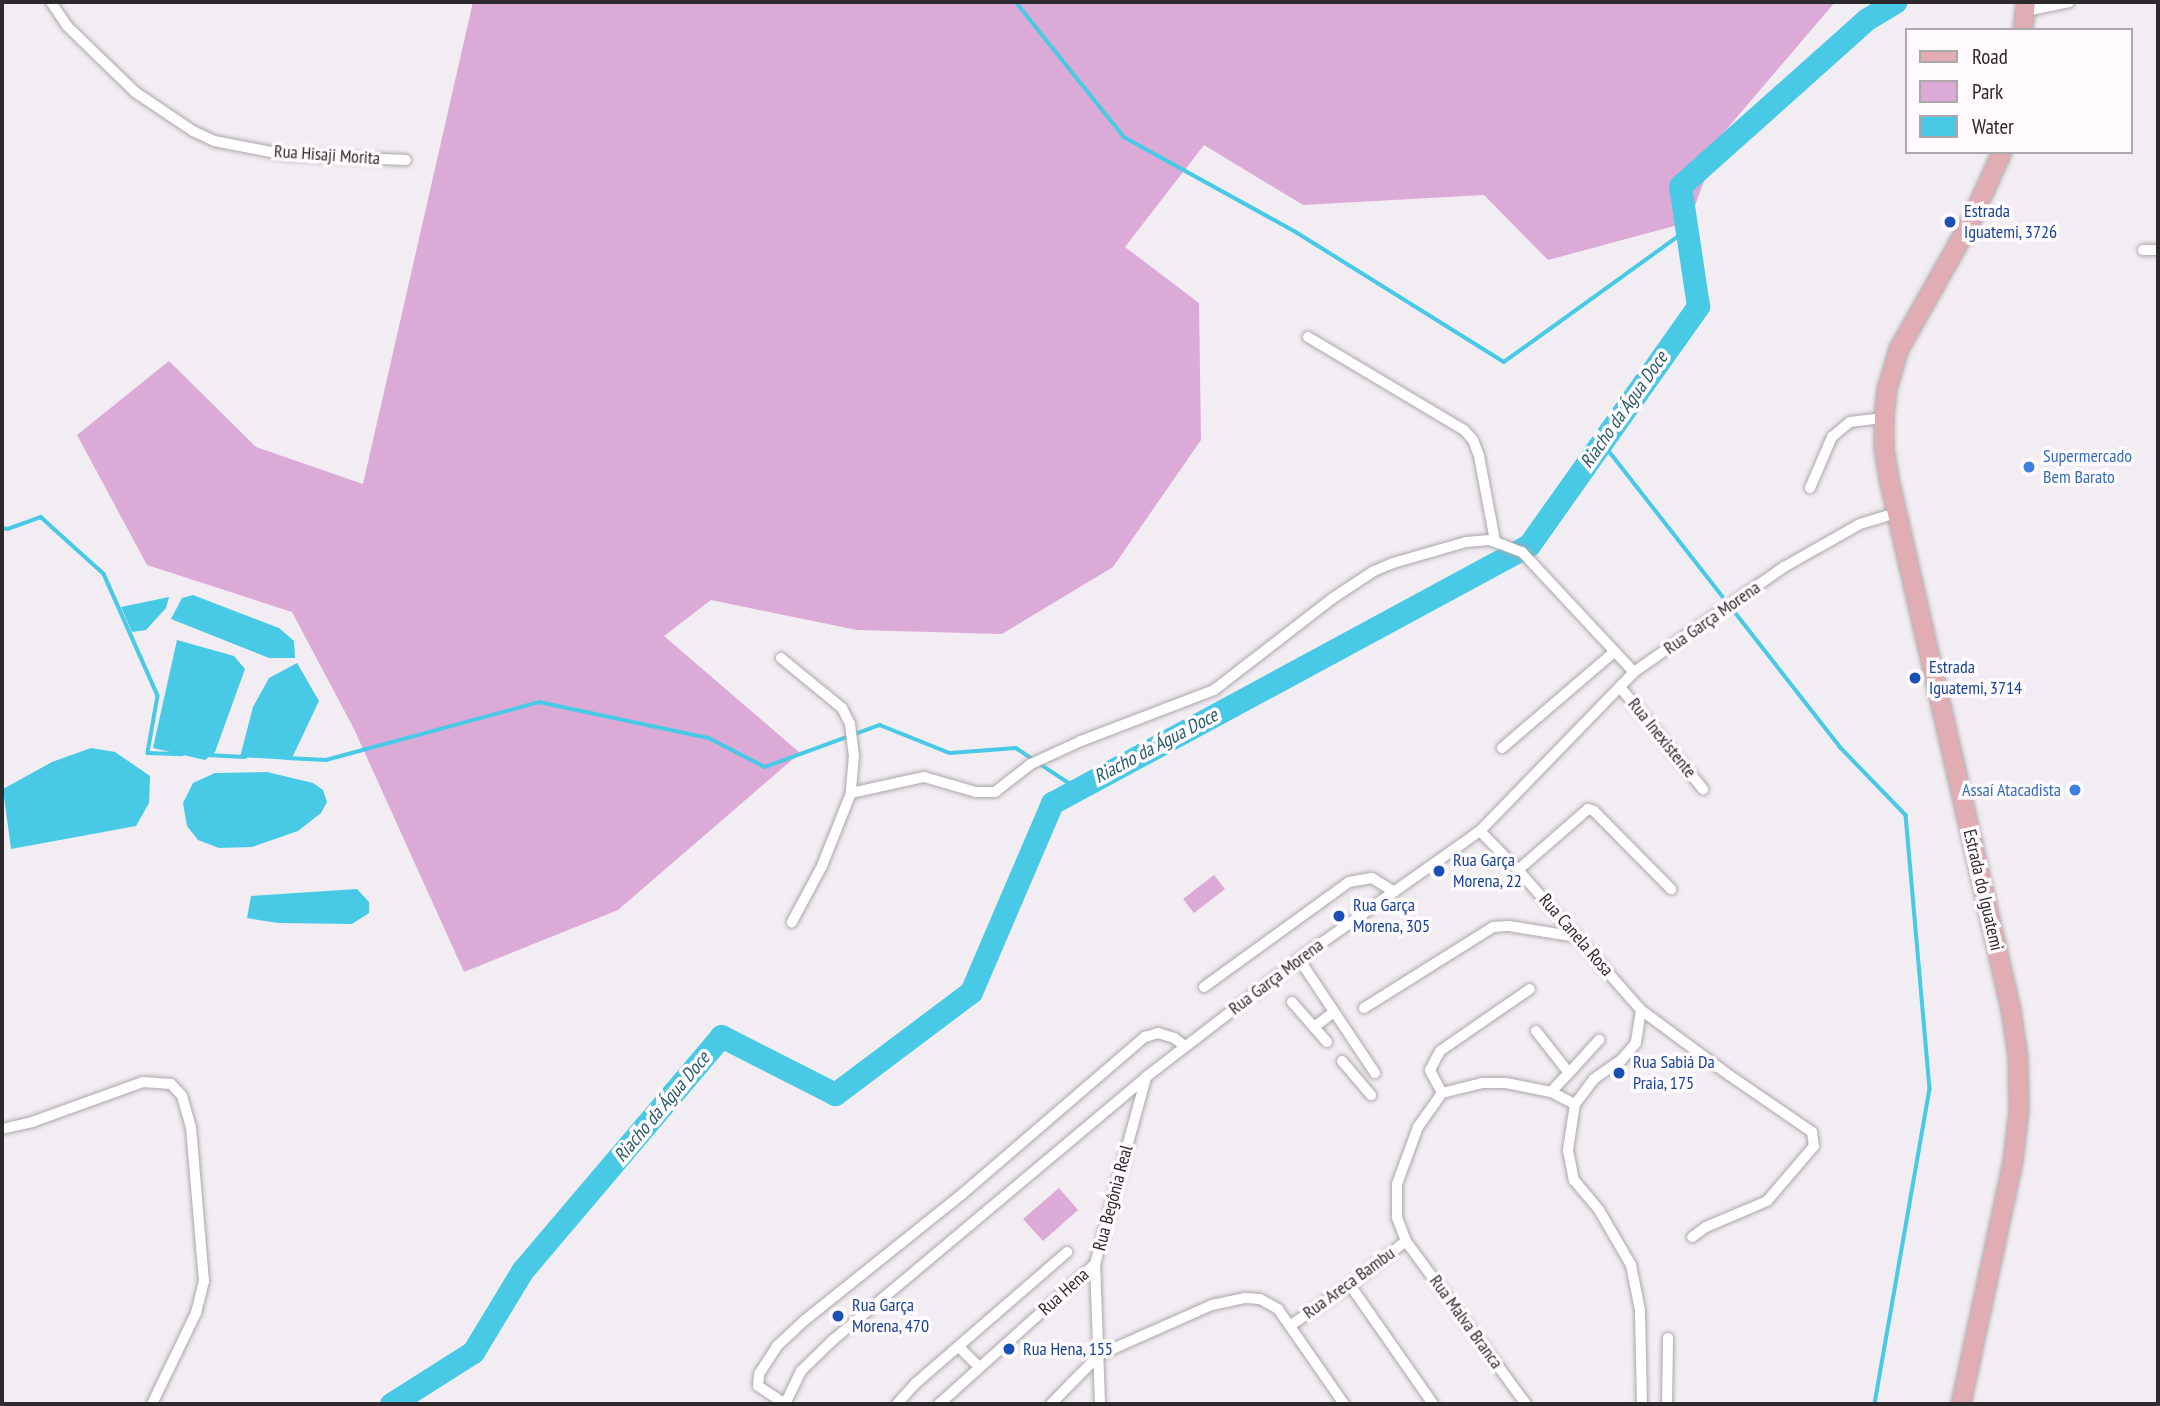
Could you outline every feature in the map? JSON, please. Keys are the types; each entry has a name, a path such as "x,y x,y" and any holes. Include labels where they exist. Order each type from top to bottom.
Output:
{"main road":[{"path":"2023,28 2026,6"},
{"name":"Estrada do Iguatemi","path":"1961,1404 2012,1161 2019,1110 2018,1057 2011,1010 1896,513 1884,446 1884,418 1887,389 1899,349 1970,223 2001,154"}],"street":[{"name":"Rua Hisaji Morita","path":"51,2 67,26 135,92 193,131 214,141 287,155 406,160"},
{"path":"2026,6 2069,2"},
{"path":"2143,250 2158,250"},
{"path":"1308,337 1464,430 1473,440 1491,509 1495,541"},
{"path":"1810,488 1832,437 1850,422 1884,418"},
{"name":"Rua Garça Morena","path":"785,1404 801,1371 833,1339 1146,1077 1299,959 1480,831 1634,673 1784,567 1860,524 1896,513"},
{"path":"851,793 924,777 976,792 995,792 1008,785 1031,764 1081,741 1214,690 1333,598 1374,571 1466,542 1495,541 1522,552 1634,673"},
{"path":"1502,748 1614,652"},
{"path":"781,658 842,708 853,737 851,793 822,866 792,922"},
{"name":"Rua Inexistente","path":"1620,687 1703,789"},
{"path":"1518,870 1588,809 1594,811 1671,890"},
{"name":"Rua Canela Rosa","path":"1480,831 1518,870 1641,1010 1728,1075 1812,1132 1814,1146 1767,1201 1706,1227 1692,1237"},
{"path":"1204,987 1349,882 1372,878 1394,892"},
{"path":"1364,1008 1493,927 1509,926 1577,937"},
{"path":"1299,959 1375,1073"},
{"path":"1442,1093 1430,1070 1440,1051 1530,989"},
{"path":"1292,1002 1327,1042"},
{"path":"1641,1010 1636,1043 1621,1060 1594,1079 1575,1104 1568,1150 1570,1171 1619,1241 1632,1265 1642,1337 1642,1404"},
{"path":"1314,1027 1334,1012"},
{"path":"1535,1031 1569,1073"},
{"path":"785,1404 758,1386 759,1374 777,1346 805,1320 961,1195 1145,1037 1158,1033 1185,1046"},
{"path":"1551,1092 1599,1040"},
{"path":"1350,1071 1366,1058"},
{"path":"1342,1061 1371,1096"},
{"name":"Rua Begônia Real","path":"1100,1404 1095,1264 1146,1077"},
{"path":"2,1129 32,1122 143,1082 171,1084 182,1096 191,1127 204,1281 196,1313 152,1404"},
{"path":"1406,1241 1397,1217 1397,1184 1418,1127 1442,1093 1482,1083 1506,1083 1551,1092 1575,1104"},
{"name":"Rua Areca Bambu","path":"1290,1325 1350,1285 1406,1241"},
{"name":"Rua Malva Branca","path":"1406,1241 1526,1404"},
{"path":"897,1404 916,1383 1067,1252"},
{"name":"Rua Hena","path":"939,1404 1095,1264"},
{"path":"1350,1285 1433,1404"},
{"path":"1051,1404 1099,1355 1226,1300 1260,1299 1278,1309 1344,1404"},
{"path":"1667,1404 1668,1338"},
{"path":"960,1347 979,1367"}],"green space":[{"path":"473,2 1835,2 1720,137 1689,222 1548,260 1484,195 1303,205 1204,145 1125,247 1199,303 1201,440 1113,567 1002,634 857,630 711,600 664,636 800,753 618,910 464,972 354,729 292,612 147,565 77,435 169,361 256,447 363,484"},
{"path":"1214,875 1225,889 1194,913 1183,899"},
{"path":"1059,1188 1078,1210 1043,1241 1023,1219"}],"water":[{"path":"193,595 279,628 294,641 295,658 269,658 171,619 182,598"},
{"path":"169,597 166,608 146,630 132,632 121,607"},
{"path":"177,640 234,656 245,669 215,752 205,760 153,748"},
{"path":"297,663 319,701 291,760 240,757 253,707 269,678"},
{"path":"91,748 115,752 150,776 149,803 136,826 11,849 3,789 52,762"},
{"path":"267,772 313,783 323,790 327,802 321,813 298,831 252,847 219,848 198,840 187,826 183,803 193,783 215,773"},
{"path":"357,889 369,902 369,913 352,924 278,923 247,918 251,896"}],"waterway":[{"path":"1016,2 1124,137 1296,232 1504,362 1687,230"},
{"name":"Riacho da Água Doce","path":"391,1404 473,1352 522,1271 721,1036 835,1094 971,992 1052,803 1529,545 1698,306 1680,186 1867,19 1895,2"},
{"path":"1602,442 1840,747 1906,815 1930,1089 1875,1404"},
{"path":"2,528 8,529 41,517 104,574 158,696 148,753 182,754"},
{"path":"287,758 326,760 539,702 709,738 765,767 880,725 950,753 1016,748 1078,789"},
{"path":"207,755 245,757"}],"place":[{"name":"Estrada Iguatemi, 3726","path":"1950,222"},
{"name":"Supermercado Bem Barato","path":"2029,467"},
{"name":"Estrada Iguatemi, 3714","path":"1915,678"},
{"name":"Assaí Atacadista","path":"2075,790"},
{"name":"Rua Garça Morena, 22","path":"1439,871"},
{"name":"Rua Garça Morena, 305","path":"1339,916"},
{"name":"Rua Sabiá Da Praia, 175","path":"1619,1073"},
{"name":"Rua Garça Morena, 470","path":"838,1316"},
{"name":"Rua Hena, 155","path":"1009,1349"}]}
